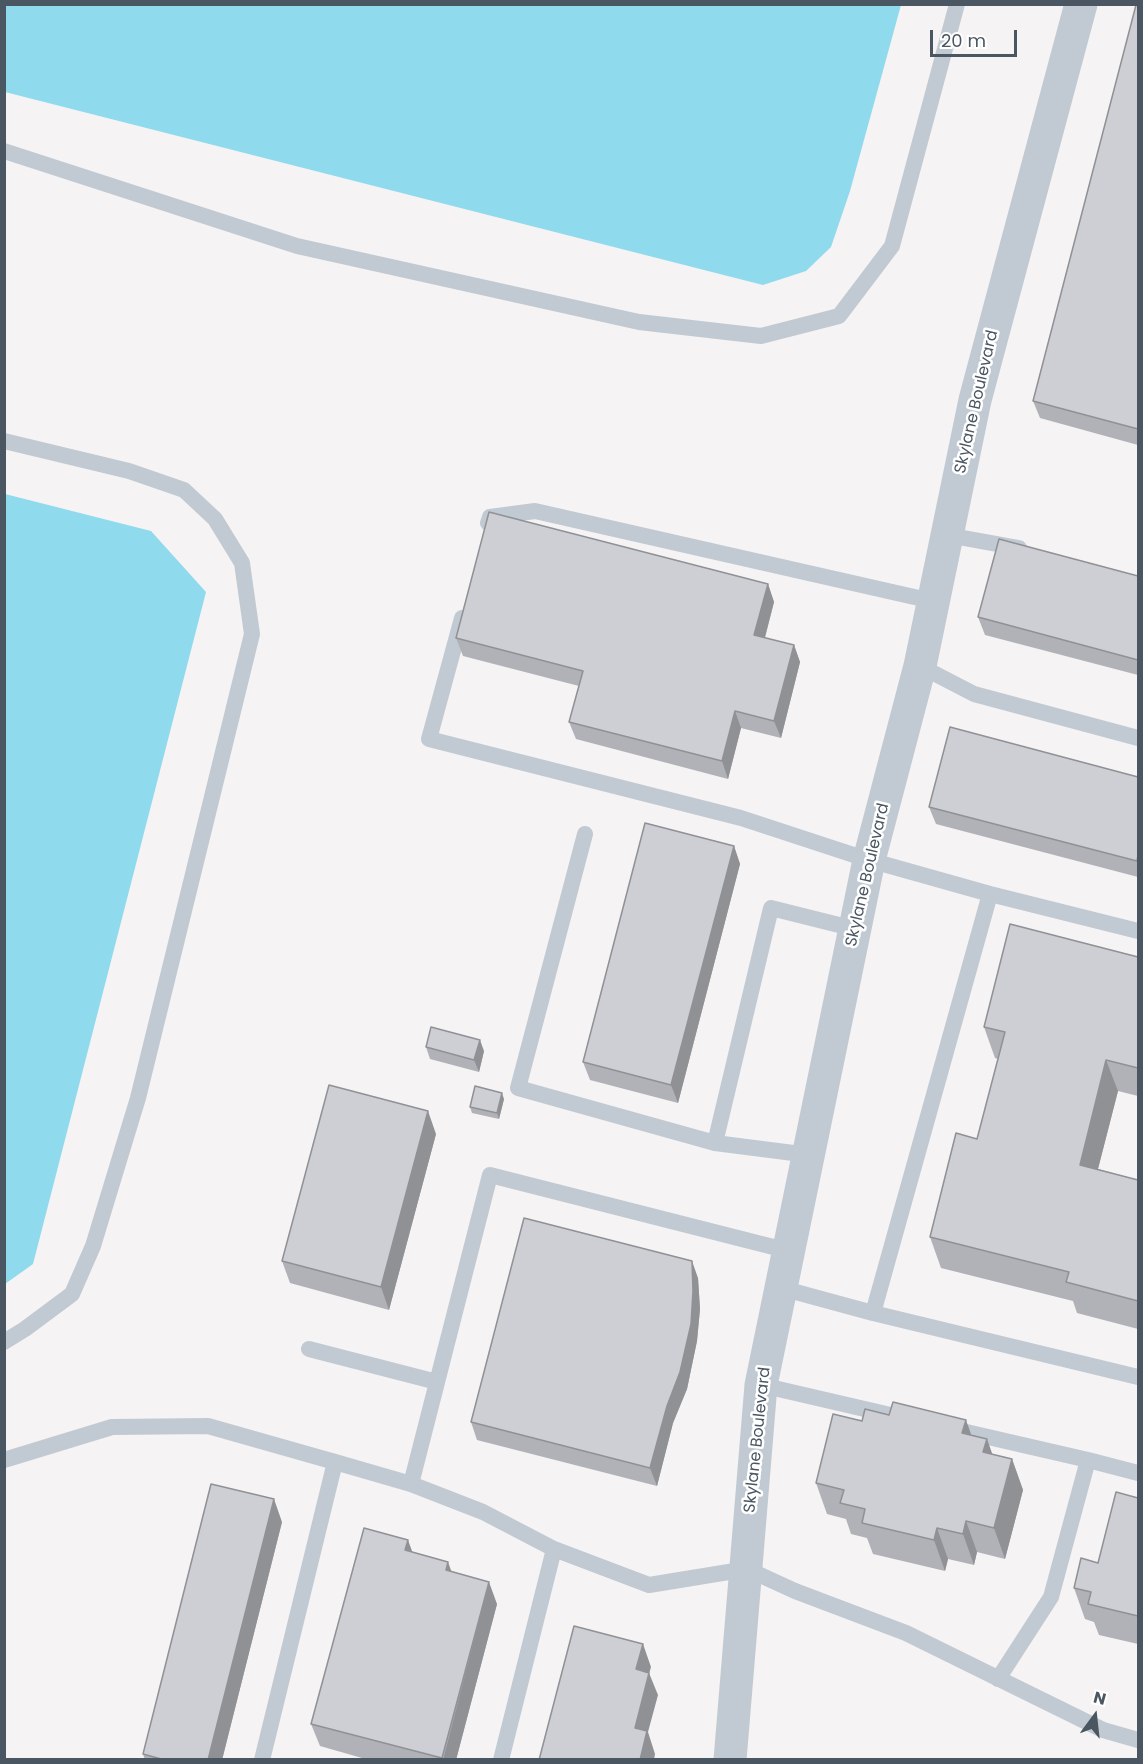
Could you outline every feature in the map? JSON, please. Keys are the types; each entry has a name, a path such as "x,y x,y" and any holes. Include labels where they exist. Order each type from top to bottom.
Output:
{"street":[{"name":"Skylane Boulevard","path":"730,1760 761,1385 869,860 920,666 975,399 1081,4"}],"lane":[{"path":"4,151 297,246 639,322 761,336 839,316 892,246 957,4"},
{"path":"4,441 129,471 184,490 215,519 242,563 252,634 138,1098 93,1246 72,1294 4,1342"},
{"path":"484,539 490,517 534,512 932,601"},
{"path":"947,535 1016,547 1038,555"},
{"path":"465,606 429,739 741,818 869,860 990,894 1138,931"},
{"path":"920,666 974,694 1138,738"},
{"path":"585,834 518,1088 715,1143 809,1155"},
{"path":"873,1313 990,894"},
{"path":"715,1143 771,908 855,929"},
{"path":"411,1485 490,1175 789,1251"},
{"path":"781,1288 873,1313 1138,1377"},
{"path":"309,1349 437,1382"},
{"path":"761,1385 1138,1473"},
{"path":"4,1460 112,1427 208,1426 411,1485 483,1512 554,1549 649,1585 747,1569 795,1591 906,1633 1103,1730 1138,1740"},
{"path":"998,1679 1052,1597 1088,1460"},
{"path":"262,1760 335,1462"},
{"path":"501,1760 554,1549"}],"water":[{"path":"4,5 901,5 850,191 831,247 806,271 763,285 5,92"},
{"path":"5,494 151,531 206,592 33,1264 5,1284"}],"building":[{"path":"1136,5 1138,5 1138,429 1033,401"},
{"path":"489,512 768,584 754,635 794,645 774,721 735,711 722,761 569,722 583,671 456,638"},
{"path":"999,539 1138,576 1138,660 978,617"},
{"path":"950,727 1138,777 1137,861 929,807"},
{"path":"645,823 734,846 671,1085 583,1062"},
{"path":"1010,924 1138,957 1138,1068 1106,1060 1080,1165 1138,1180 1138,1301 1066,1282 1069,1272 930,1237 956,1133 977,1139 1005,1032 984,1027"},
{"path":"431,1027 480,1040 474,1060 426,1047"},
{"path":"329,1085 428,1111 381,1287 282,1261"},
{"path":"475,1086 502,1093 497,1113 470,1107"},
{"path":"524,1218 692,1261 691,1324 680,1372 667,1406 650,1468 471,1422"},
{"path":"893,1402 966,1420 962,1433 987,1439 983,1452 1012,1459 994,1528 966,1521 963,1534 937,1528 934,1540 862,1523 865,1509 840,1503 844,1490 816,1483 833,1414 862,1421 865,1409 889,1415"},
{"path":"211,1484 274,1499 208,1760 165,1760 143,1754"},
{"path":"1116,1492 1138,1498 1138,1616 1088,1604 1091,1592 1074,1588 1081,1558 1098,1563"},
{"path":"364,1528 408,1540 405,1550 448,1562 446,1570 489,1582 442,1758 311,1724"},
{"path":"574,1626 643,1644 636,1669 649,1673 635,1728 647,1731 640,1760 539,1760"}]}
